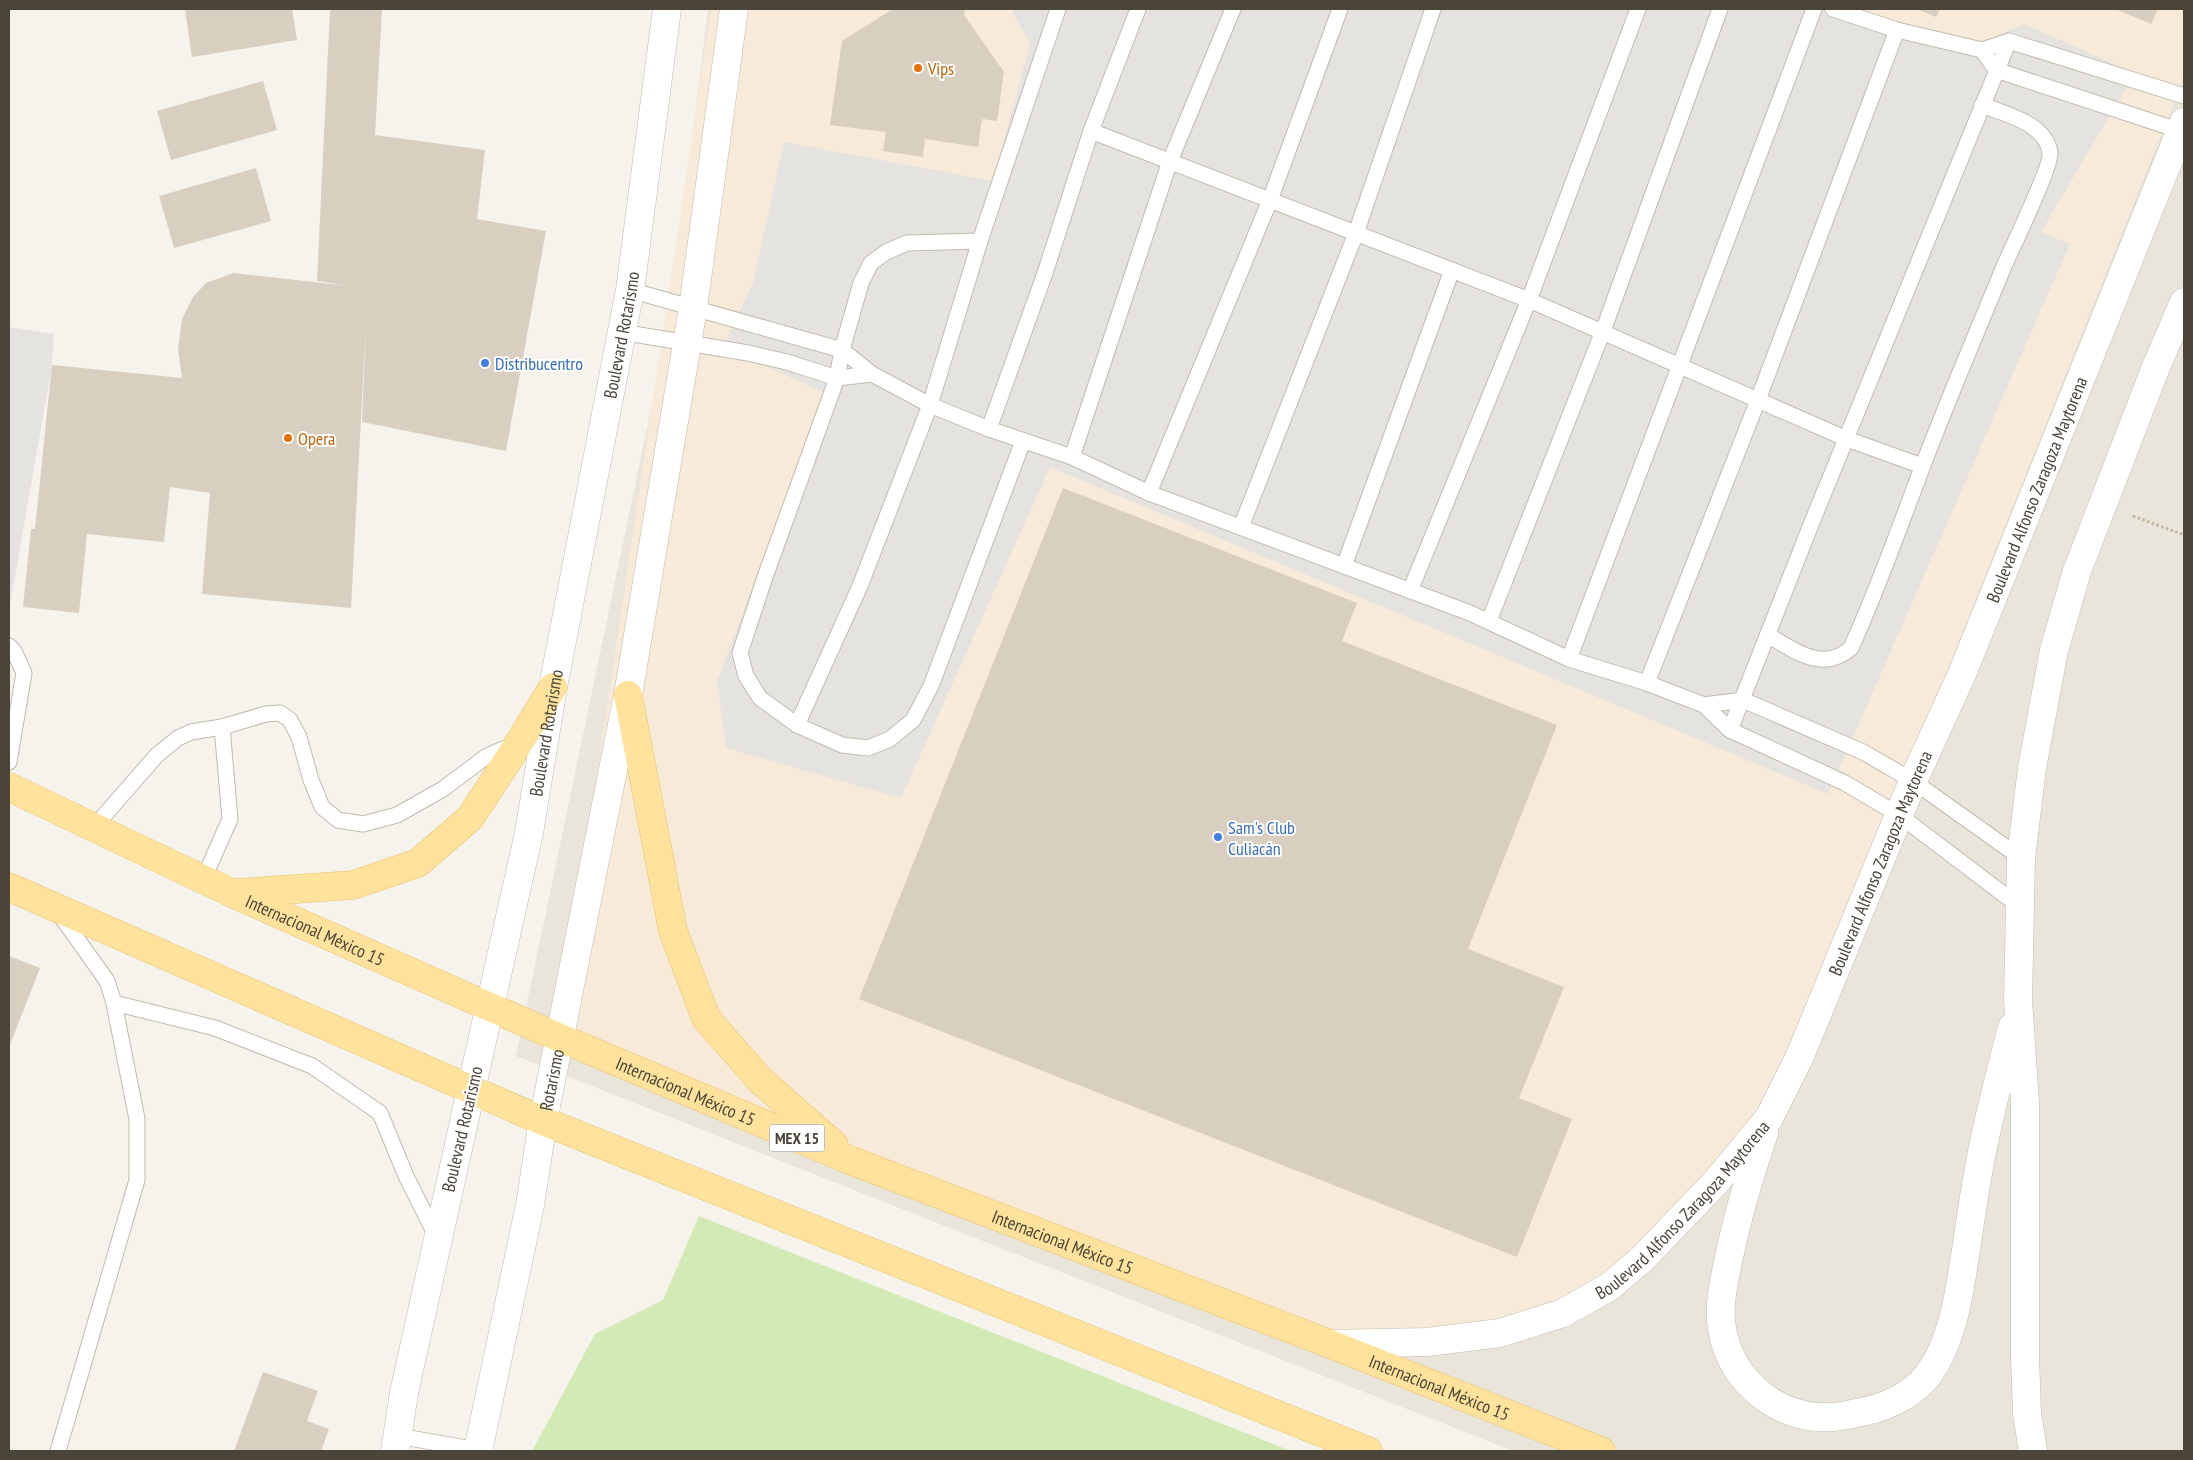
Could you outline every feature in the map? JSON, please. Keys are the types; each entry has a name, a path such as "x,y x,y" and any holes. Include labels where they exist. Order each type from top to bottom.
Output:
{"main road":[{"path":"234,894 353,885 418,864 470,818 553,687"},
{"path":"628,695 673,931 706,1018 760,1080 852,1161"},
{"name":"Internacional México 15","path":"9,787 95,826 234,894 491,1006 558,1038 852,1161 1330,1344 1601,1451"},
{"path":"9,887 543,1121 1368,1451"}],"street":[{"name":"Boulevard Rotarismo","path":"396,1444 404,1393 437,1238 529,833 553,687 630,290 667,9"},
{"path":"558,1038 628,695 692,308 734,9"},
{"name":"Boulevard Alfonso Zaragoza Maytorena","path":"1330,1344 1427,1342 1500,1332 1563,1313 1609,1287 1642,1259 1715,1183 1770,1118 1800,1056 1913,781 1962,674 2183,128"},
{"path":"2033,1451 2027,1413 2025,1356 2025,1103 2018,1000 2021,858 2032,768 2054,650 2077,571 2156,367 2184,302"},
{"path":"1770,1118 1745,1188 1720,1298 1722,1332 1729,1357 1756,1392 1784,1408 1808,1415 1831,1417 1885,1406 1913,1390 1927,1375 1945,1344 1958,1304 1983,1147 2018,1000"},
{"name":"Rotarismo","path":"543,1121 558,1038"},
{"path":"478,1451 530,1205 543,1121"}],"lane":[{"path":"797,725 860,586 930,405 980,241 1058,9"},
{"path":"989,429 1045,273 1091,131 1138,9"},
{"path":"1072,457 1170,161 1233,9"},
{"path":"1149,493 1270,200 1340,9"},
{"path":"1241,527 1356,233 1433,9"},
{"path":"1410,590 1529,300 1638,9"},
{"path":"1489,621 1603,331 1720,9"},
{"path":"1569,659 1814,9"},
{"path":"1833,9 1897,30 1982,50 2009,41 2184,96"},
{"path":"1647,683 1758,400 1897,30"},
{"path":"1730,730 2009,41"},
{"path":"1982,50 1996,70 2183,128"},
{"path":"1768,635 1801,653 1822,661 1835,659 1852,648 1891,552 1922,466 2016,238 2045,174 2051,155 2048,142 2040,133 2027,124 1982,105"},
{"path":"1091,131 1529,300 1847,439 1922,466"},
{"path":"980,241 907,243 886,252 870,264 862,283 842,350 837,378 765,576 740,653 746,676 760,698 797,725 842,745 868,748 890,739 913,720 931,686 1023,441"},
{"path":"1344,566 1452,270"},
{"path":"630,290 842,350 872,374 930,405 989,429 1072,457 1149,493 1489,621 1569,659 1647,683 1704,705 1730,730 1845,783 1899,815 2019,906"},
{"path":"621,332 777,360 837,378 872,374"},
{"path":"9,646 14,651 24,673 9,762"},
{"path":"1704,705 1742,700 1862,752 1913,781 2021,858"},
{"path":"95,826 157,755 178,738 191,732 222,727 266,714 280,714 290,720 299,737 311,780 322,807 330,816 338,820 362,824 397,815 443,788 487,756 504,748 514,751"},
{"path":"204,878 230,819 222,727"},
{"path":"55,907 107,981 114,1002 137,1119 137,1180 58,1451"},
{"path":"114,1002 215,1028 312,1066 380,1113 406,1176 437,1238"},
{"path":"396,1444 478,1451"}],"path":[{"path":"2102,505 2184,535"}],"shaded area":[{"path":"708,9 2184,9 2184,1451 1513,1451 516,1056 671,313"},
{"path":"711,9 2184,9 2184,77 1769,1118 1683,1217 1563,1313 1330,1344 558,1037"},
{"path":"1011,9 1851,9 1959,52 2024,24 2135,73 2041,232 2070,244 1828,794 1050,467 901,798 726,748 717,682 825,393 723,347 753,283 784,142 993,181 1030,44"},
{"path":"9,327 54,334 52,365 9,611"}],"green space":[{"path":"699,1216 1291,1451 532,1451 595,1334 663,1300"}],"building":[{"path":"292,9 297,40 192,57 185,10"},
{"path":"330,9 382,9 375,135 485,150 477,219 546,231 506,451 362,422 366,323 351,608 202,594 210,493 170,487 164,542 87,534 79,613 23,607 31,529 35,529 52,365 182,378 178,349 182,319 193,297 206,283 233,273 349,286 317,281"},
{"path":"893,9 965,9 964,15 1004,72 997,121 982,119 978,147 925,139 923,157 883,151 886,132 830,125 842,41"},
{"path":"1917,9 1940,9 1936,17"},
{"path":"2115,9 2158,9 2151,24"},
{"path":"263,81 277,130 171,160 157,111"},
{"path":"256,168 271,221 174,248 159,196"},
{"name":"Sam's Club Culiacán","path":"1063,488 1357,603 1342,641 1557,725 1468,949 1564,987 1519,1098 1572,1119 1517,1257 859,999"},
{"path":"9,956 40,968 9,1047"},
{"path":"263,1372 318,1391 307,1421 329,1429 321,1451 234,1451"}],"place":[{"name":"Vips","path":"918,68"},
{"name":"Distribucentro","path":"485,363"},
{"name":"Opera","path":"288,438"},
{"name":"Sam's Club Culiacán","path":"1218,837"}]}
